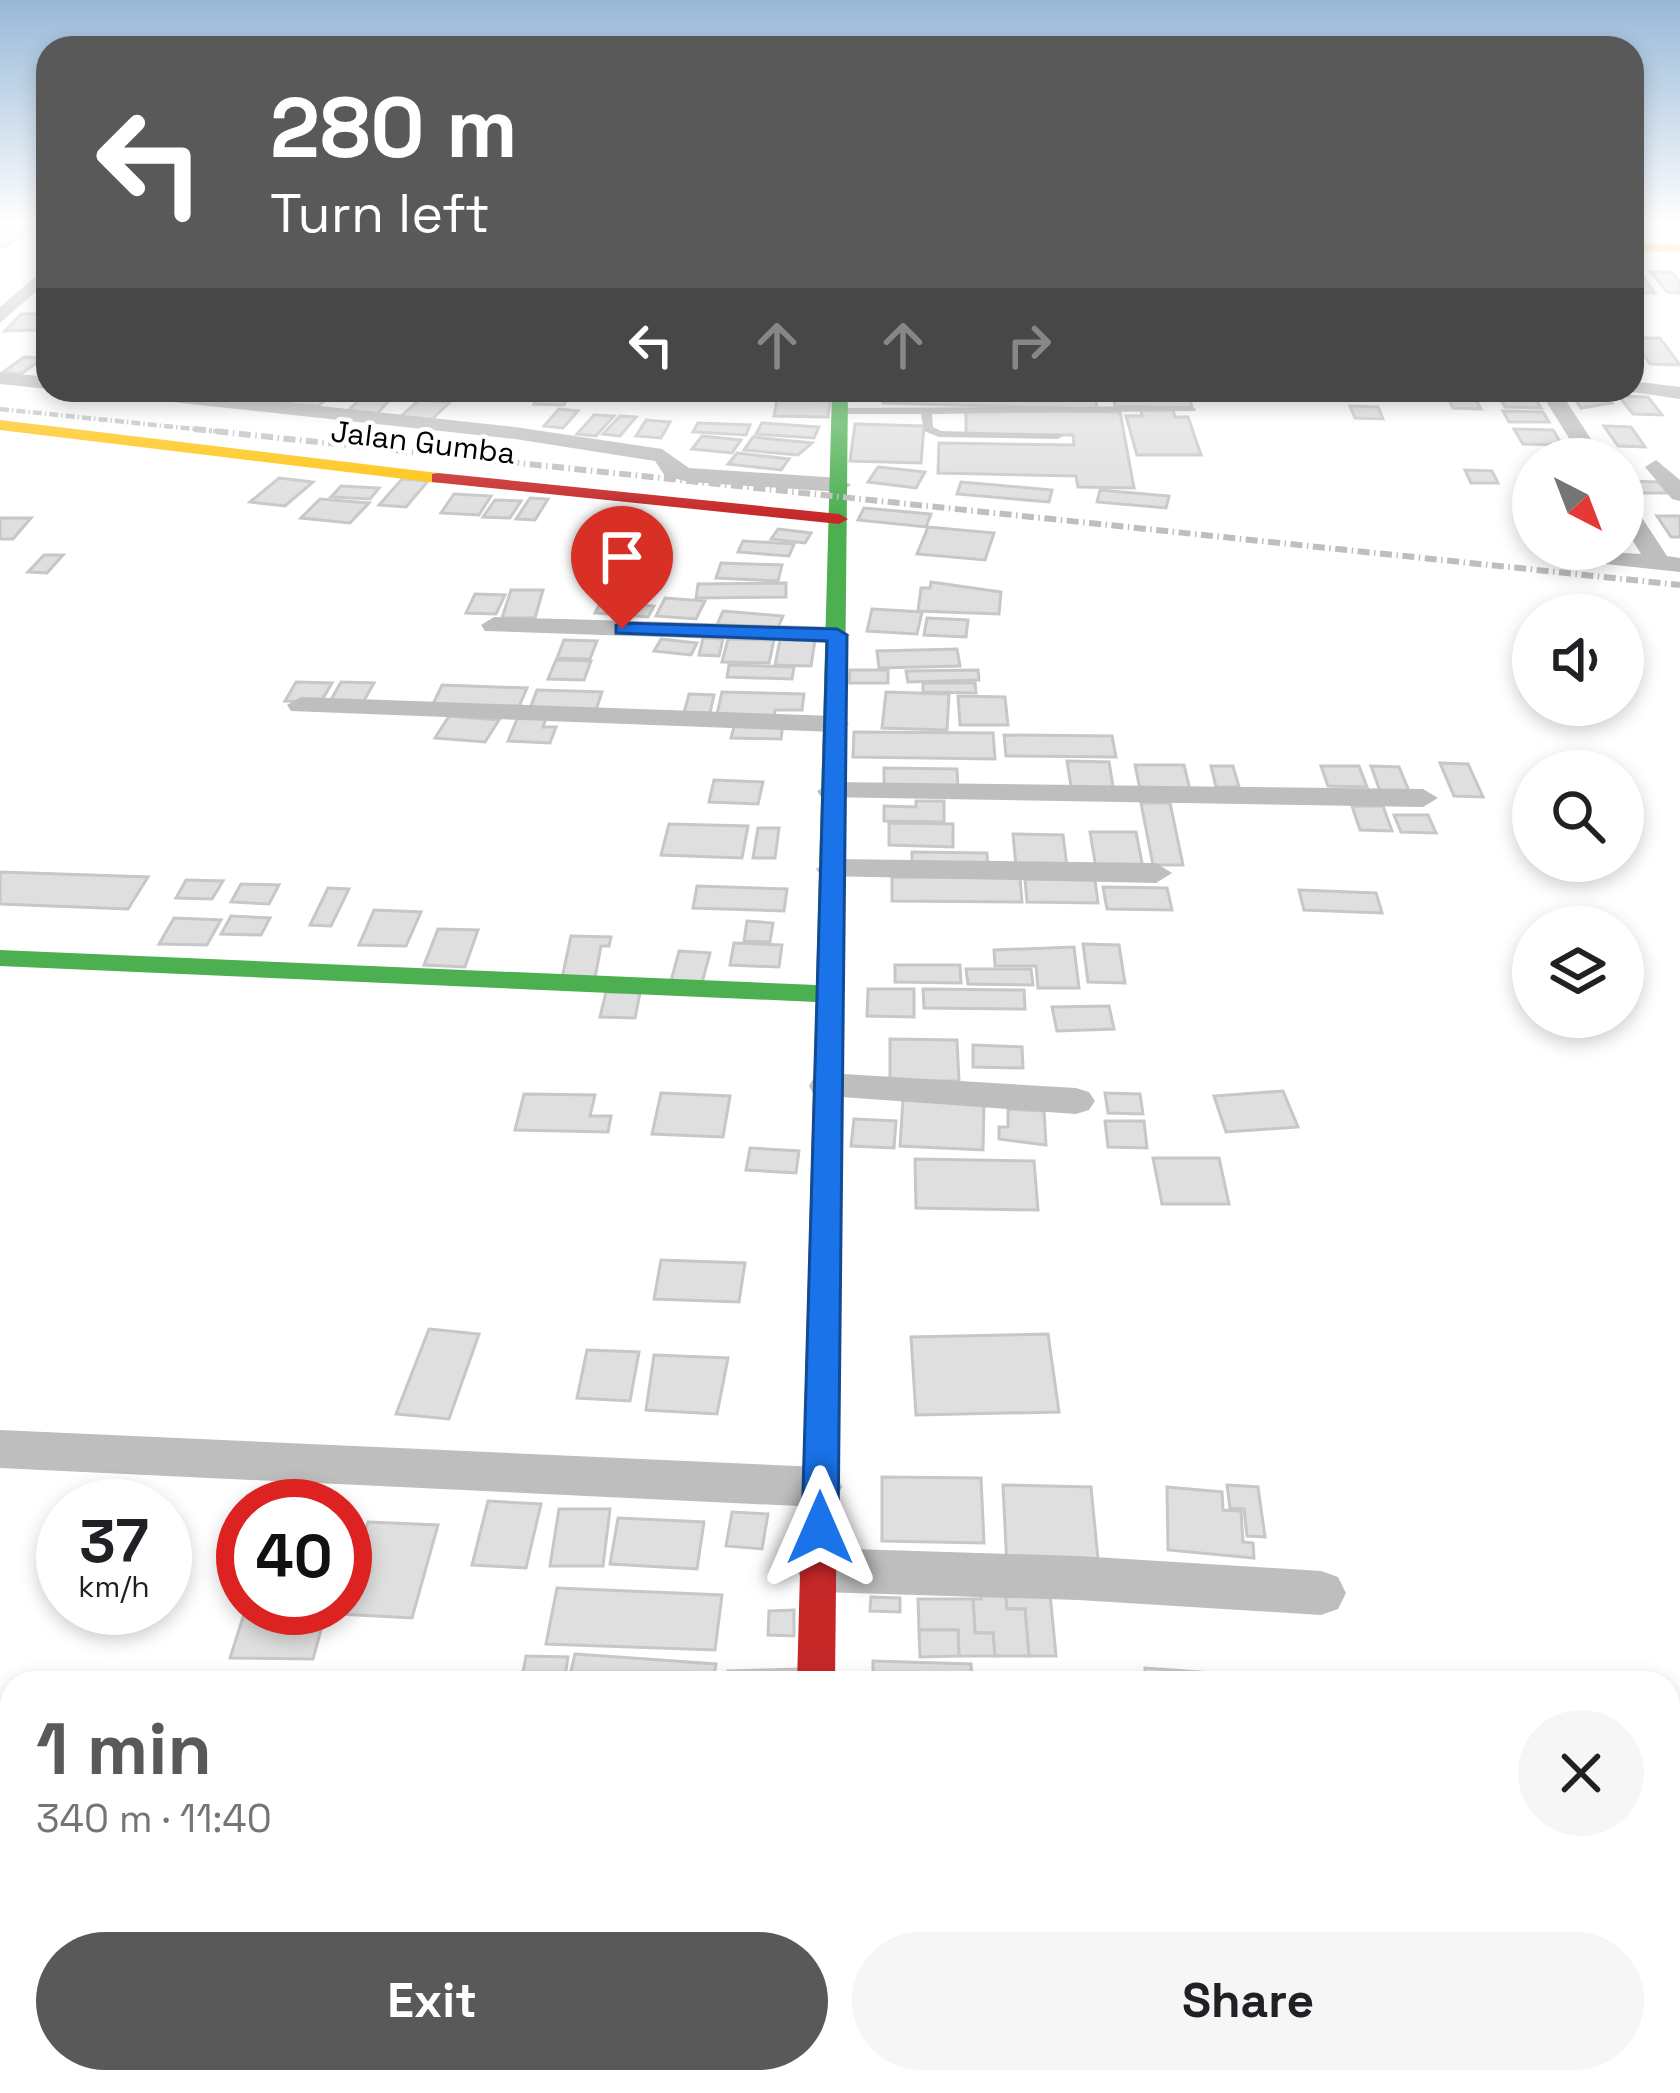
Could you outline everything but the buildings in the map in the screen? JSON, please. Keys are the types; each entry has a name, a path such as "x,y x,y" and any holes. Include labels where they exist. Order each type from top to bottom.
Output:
{"street":[{"path":"3,378 36,382"},
{"path":"1644,388 1680,393"},
{"path":"220,402 586,444 662,456 674,471 689,475 840,485"},
{"path":"817,1671 840,402"},
{"path":"1557,402 1580,438"},
{"name":"Jalan Gumba","path":"0,424 404,475 839,520"},
{"path":"1656,467 1680,494"},
{"path":"1644,532 1669,564"},
{"path":"494,625 837,635"},
{"path":"301,705 835,724"},
{"path":"832,791 1423,798"},
{"path":"832,869 1156,873"},
{"path":"0,958 830,994"},
{"path":"826,1086 1076,1101"},
{"path":"0,1448 819,1487"},
{"path":"821,1570 1078,1578 1321,1593"}],"lane":[{"path":"851,402 926,409 1191,409"},
{"path":"926,409 928,429 939,434 1058,436"}],"railway":[{"path":"0,409 199,430"},
{"path":"194,429 199,430"},
{"path":"199,430 223,432"},
{"path":"199,430 1680,585"}],"traffic: fast":[{"path":"827,1096 840,402"},
{"path":"0,958 829,994"}],"traffic: slow":[{"path":"0,425 438,478"}],"traffic: jam":[{"path":"438,478 839,519"},
{"path":"816,1671 827,1096"}],"route":[{"path":"622,629 837,635 820,1528"}]}
